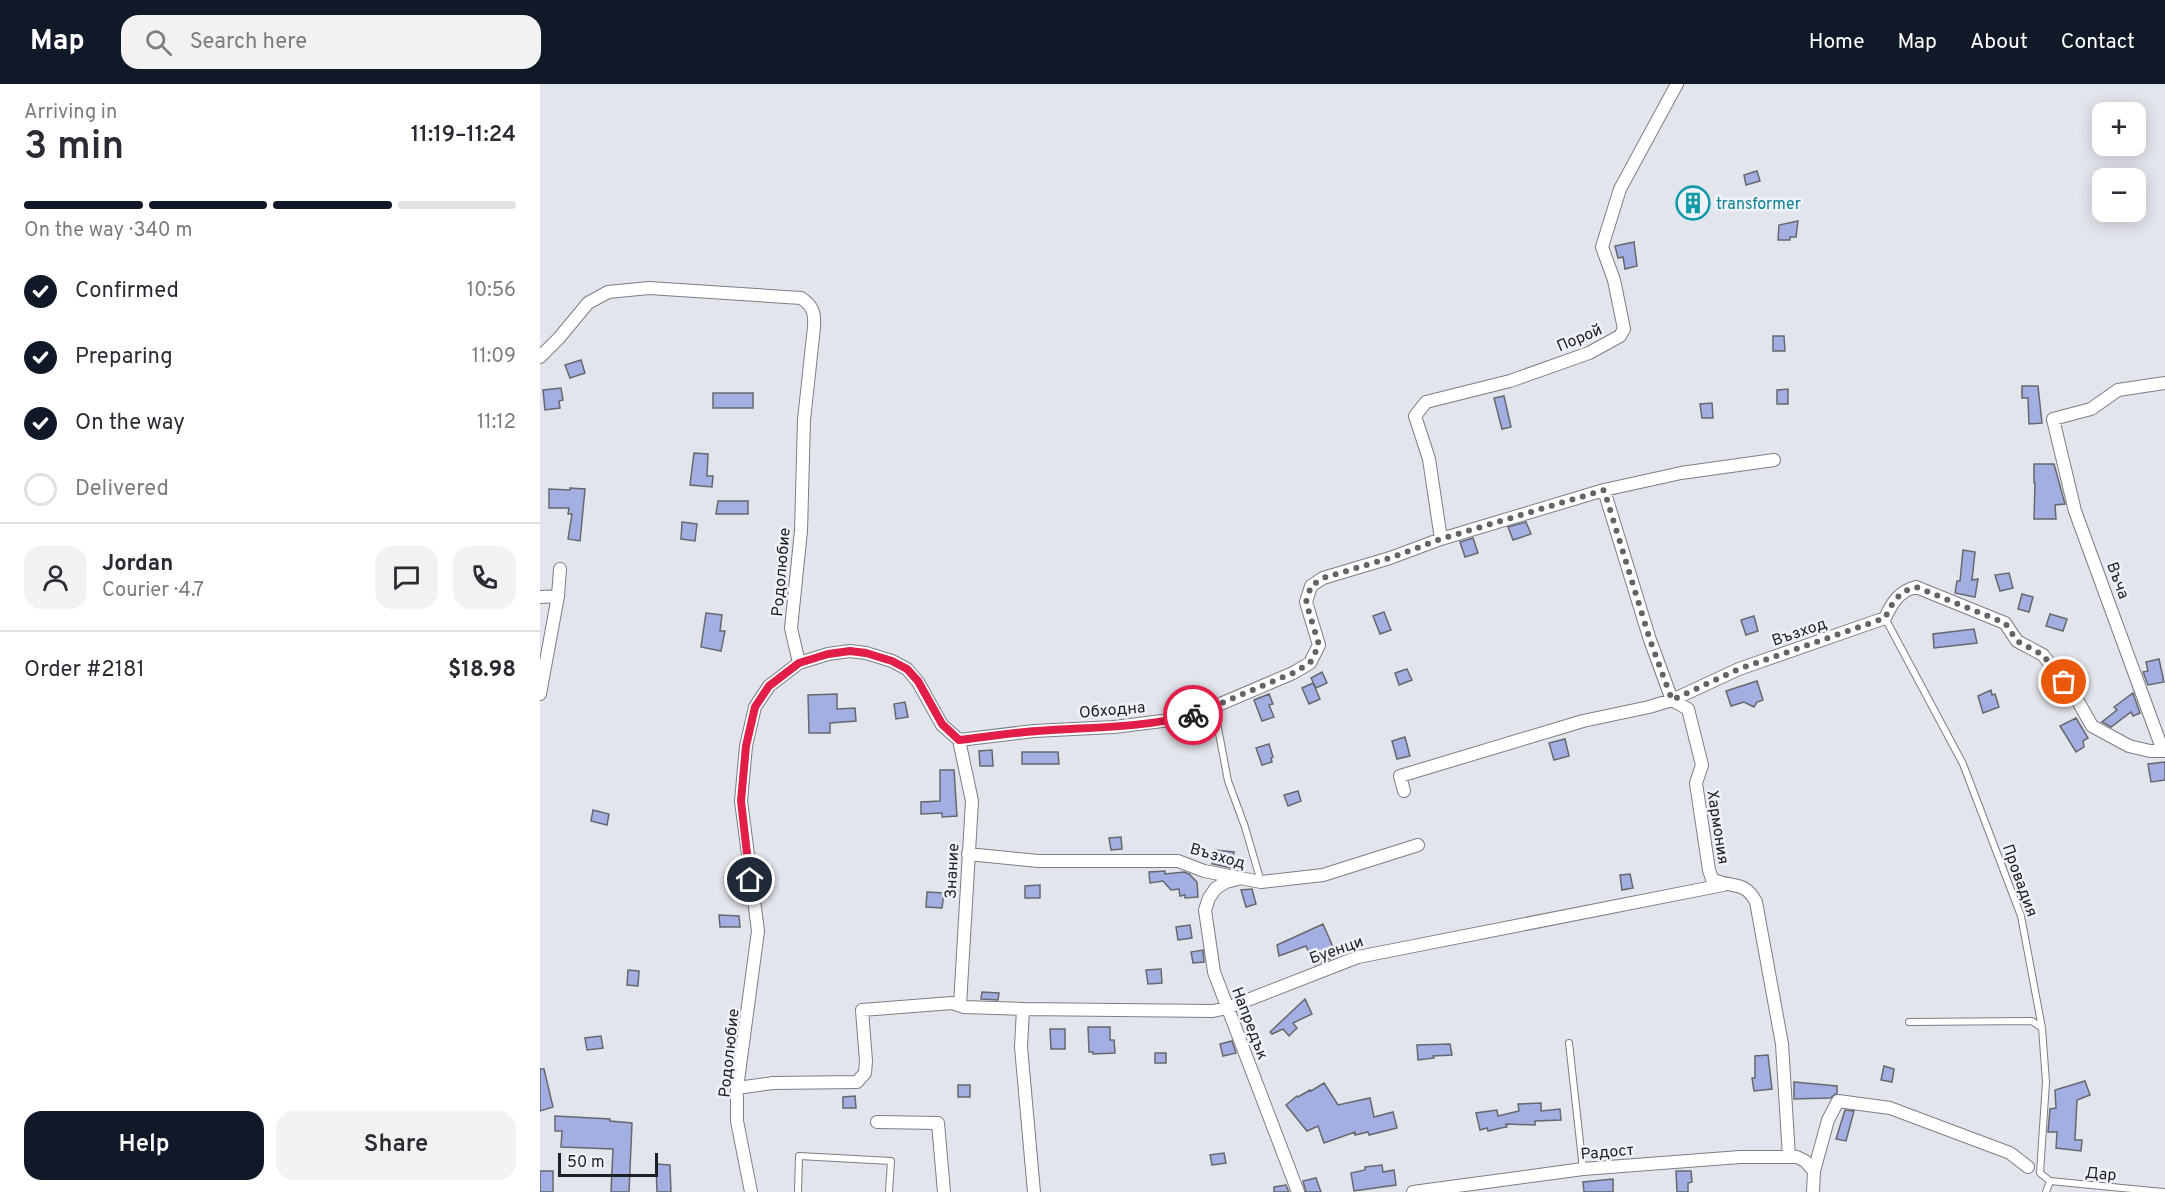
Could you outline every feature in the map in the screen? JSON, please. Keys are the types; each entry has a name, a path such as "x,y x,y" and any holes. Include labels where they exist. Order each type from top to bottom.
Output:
{"street":[{"name":"Порой","path":"1441,539 1429,459 1415,416 1426,402 1510,381 1589,353 1620,336 1624,329 1614,280 1602,247 1620,189 1677,84"},
{"name":"Родолюбие","path":"540,357 588,303 608,292 648,288 801,298 810,304 815,315 804,420 801,531 791,628 799,663 769,686 755,707 746,746 741,801 758,931 737,1088 737,1121 751,1192"},
{"name":"Въча","path":"2164,751 2075,511 2053,419 2091,409 2118,390 2165,383"},
{"path":"1441,539 1604,490 1681,473 1774,460"},
{"name":"Хармония","path":"1604,490 1650,640 1672,700 1688,709 1702,765 1696,783 1708,870 1712,879 1723,885 1737,884 1745,888 1756,902 1782,1044 1789,1157"},
{"name":"Обходна","path":"959,740 1034,731 1114,727 1178,719 1214,707 1293,673 1310,663 1319,645 1306,602 1311,586 1323,578 1390,558 1441,539"},
{"path":"540,694 558,596 560,569"},
{"path":"1885,618 1891,604 1901,592 1916,587 2005,623 2017,641 2043,655 2075,696 2092,726 2129,746 2150,751 2164,751"},
{"path":"540,597 558,596"},
{"name":"Възход","path":"1404,791 1400,777 1582,721 1672,700 1739,669 1885,618"},
{"path":"799,663 828,654 850,651 892,661 907,669 918,681 942,724 959,740"},
{"name":"Знание","path":"959,740 972,801 960,1005"},
{"name":"Възход","path":"968,854 1038,861 1178,861 1204,871 1261,882 1323,875 1418,845"},
{"name":"Напредък","path":"1241,879 1226,882 1216,888 1205,910 1214,972 1298,1192"},
{"name":"Буенци","path":"737,1088 773,1083 857,1082 865,1073 866,1061 862,1010 952,1003 964,1007 1023,1009 1213,1011 1227,1008 1358,957 1723,885"},
{"path":"1023,1009 1021,1047 1034,1192"},
{"path":"1813,1192 1814,1171 1828,1120 1838,1101 1890,1107 2010,1153 2028,1167"},
{"path":"877,1122 938,1123 944,1192"},
{"name":"Радост","path":"1413,1192 1583,1169 1740,1157 1797,1157 1805,1161 1814,1171"}],"lane":[{"name":"Провадия","path":"1885,618 1963,764 2021,916 2042,1028 2046,1082 2040,1173 2050,1181"},
{"path":"1214,707 1228,781 1245,827 1261,882"},
{"path":"1909,1022 2032,1022 2042,1028"},
{"path":"1569,1043 1583,1169"},
{"path":"798,1192 799,1156 891,1161 889,1192"},
{"path":"2046,1192 2050,1181"},
{"name":"Дар","path":"2050,1181 2163,1192"}],"building":[{"path":"1757,171 1760,181 1746,185 1744,175"},
{"path":"1798,221 1796,237 1790,237 1790,240 1778,240 1779,225"},
{"path":"1634,242 1637,266 1625,269 1623,257 1618,258 1615,246"},
{"path":"1773,336 1784,336 1785,351 1773,351"},
{"path":"581,360 585,373 570,378 565,365"},
{"path":"2022,386 2038,386 2042,423 2029,424 2028,398 2022,398"},
{"path":"561,388 563,400 559,401 560,408 545,410 543,390"},
{"path":"1788,389 1788,404 1777,404 1777,390"},
{"path":"713,393 753,393 753,408 713,408"},
{"path":"1504,396 1511,427 1502,429 1494,398"},
{"path":"1712,403 1713,418 1702,418 1700,404"},
{"path":"694,453 708,454 707,476 713,476 712,487 690,485"},
{"path":"2034,464 2054,464 2065,504 2055,505 2056,519 2034,519"},
{"path":"570,488 585,489 580,541 568,539 572,514 568,514 569,508 549,508 549,489 570,490"},
{"path":"718,501 748,501 748,514 716,514"},
{"path":"682,522 697,524 695,541 681,539"},
{"path":"1526,522 1531,534 1513,540 1508,527"},
{"path":"1473,538 1478,553 1465,557 1460,542"},
{"path":"1963,550 1975,552 1972,580 1978,579 1975,597 1955,593 1957,581 1960,581"},
{"path":"2009,573 2013,588 2000,591 1995,575"},
{"path":"2022,594 2033,597 2029,612 2018,609"},
{"path":"1384,612 1391,630 1380,634 1373,616"},
{"path":"706,613 722,615 720,631 725,631 721,651 701,647"},
{"path":"2050,614 2067,619 2063,631 2046,626"},
{"path":"1754,616 1758,631 1746,635 1741,620"},
{"path":"1974,629 1977,643 1934,648 1933,634"},
{"path":"2159,659 2164,682 2148,685 2143,672 2148,671 2146,662"},
{"path":"1407,669 1412,680 1399,685 1395,673"},
{"path":"1322,672 1327,683 1316,688 1311,678"},
{"path":"1757,681 1763,700 1757,702 1754,707 1744,702 1731,706 1726,691"},
{"path":"1313,683 1320,699 1309,704 1302,688"},
{"path":"1991,690 1992,695 1995,694 1999,707 1983,713 1978,696"},
{"path":"2133,693 2140,713 2133,716 2131,712 2111,727 2102,722 2117,710 2114,707"},
{"path":"837,694 837,709 855,708 856,721 830,723 830,733 809,733 808,695"},
{"path":"1269,694 1273,704 1269,705 1274,717 1262,721 1254,700"},
{"path":"905,702 908,717 896,719 894,704"},
{"path":"2076,718 2088,738 2083,741 2084,747 2076,752 2060,726"},
{"path":"1405,737 1410,756 1397,759 1392,741"},
{"path":"1565,739 1569,756 1554,760 1549,743"},
{"path":"1269,744 1273,757 1272,762 1262,765 1256,748"},
{"path":"992,750 993,766 980,766 979,751"},
{"path":"1022,752 1058,752 1059,764 1022,764"},
{"path":"2165,762 2165,780 2151,782 2148,764"},
{"path":"940,770 954,770 957,816 942,817 942,813 921,814 921,802 940,801"},
{"path":"1298,791 1301,801 1288,806 1284,795"},
{"path":"593,810 609,814 607,825 591,821"},
{"path":"1121,837 1122,849 1111,850 1109,838"},
{"path":"1214,850 1234,852 1232,868 1212,864"},
{"path":"1165,871 1165,874 1184,872 1189,874 1197,882 1198,897 1180,896 1179,889 1171,890 1163,881 1150,883 1149,872"},
{"path":"1630,874 1633,888 1622,890 1620,875"},
{"path":"1040,885 1040,898 1025,898 1025,886"},
{"path":"1252,889 1256,904 1246,907 1241,890"},
{"path":"927,892 944,893 942,908 926,907"},
{"path":"719,915 739,916 740,927 720,927"},
{"path":"1323,924 1337,956 1314,965 1306,946 1279,956 1277,945"},
{"path":"1190,925 1192,938 1178,940 1176,927"},
{"path":"1203,950 1204,962 1193,963 1191,952"},
{"path":"1161,969 1162,983 1148,984 1146,970"},
{"path":"628,970 639,971 638,986 627,985"},
{"path":"982,992 999,993 998,1000 981,999"},
{"path":"1305,999 1312,1014 1293,1023 1297,1028 1289,1036 1283,1029 1272,1034 1270,1032"},
{"path":"1088,1027 1110,1027 1110,1040 1114,1040 1115,1053 1093,1054 1089,1052"},
{"path":"1050,1029 1065,1029 1065,1049 1051,1049"},
{"path":"601,1036 603,1048 587,1050 585,1038"},
{"path":"1232,1041 1236,1053 1223,1056 1220,1044"},
{"path":"1450,1044 1452,1055 1418,1060 1417,1045"},
{"path":"1155,1053 1166,1053 1166,1063 1155,1063"},
{"path":"1768,1055 1772,1089 1754,1091 1752,1078 1755,1078 1755,1056"},
{"path":"1884,1066 1894,1069 1892,1082 1881,1080"},
{"path":"540,1069 544,1069 553,1107 540,1111"},
{"path":"2085,1081 2090,1095 2077,1100 2075,1140 2082,1140 2081,1151 2056,1148 2057,1132 2048,1132 2050,1109 2056,1108 2055,1090"},
{"path":"1794,1082 1837,1086 1837,1093 1830,1098 1794,1099"},
{"path":"1324,1083 1338,1105 1370,1098 1374,1117 1393,1112 1397,1128 1369,1135 1368,1132 1355,1135 1355,1132 1324,1143 1318,1126 1307,1131 1286,1105 1297,1096"},
{"path":"958,1085 970,1085 970,1097 958,1097"},
{"path":"855,1096 856,1108 843,1108 843,1097"},
{"path":"1541,1103 1541,1111 1560,1109 1561,1120 1535,1121 1535,1125 1506,1124 1507,1127 1488,1131 1487,1128 1480,1130 1476,1113 1497,1110 1498,1116 1519,1111 1518,1104"},
{"path":"1845,1110 1854,1111 1846,1141 1836,1139"},
{"path":"555,1116 610,1119 610,1121 632,1123 629,1192 611,1192 613,1149 561,1147 562,1131 555,1131"},
{"path":"1224,1153 1226,1163 1212,1165 1210,1155"},
{"path":"656,1164 670,1165 671,1192 657,1192"},
{"path":"1382,1165 1383,1172 1394,1170 1396,1185 1354,1191 1351,1173 1365,1170 1365,1167"},
{"path":"540,1171 553,1171 553,1192 540,1192"},
{"path":"1676,1171 1691,1171 1692,1182 1688,1183 1688,1192 1677,1192"},
{"path":"1316,1178 1321,1192 1306,1192 1303,1181"},
{"path":"1613,1179 1613,1192 1584,1192 1583,1182"},
{"path":"1286,1185 1289,1192 1274,1192 1274,1187"}],"way so far":[{"path":"1193,715 1293,673 1310,663 1319,645 1306,602 1311,586 1323,578 1390,558 1441,539 1604,490 1650,640 1672,700 1739,669 1885,618 1891,604 1901,592 1916,587 2005,623 2017,641 2043,655 2064,682"}],"place":[{"name":"transformer","path":"1693,203"}],"route":[{"path":"750,880 741,801 746,746 755,707 769,686 799,663 813,657 850,651 866,653 880,656 907,669 918,681 942,724 959,740 1034,731 1114,727 1193,715"}]}
